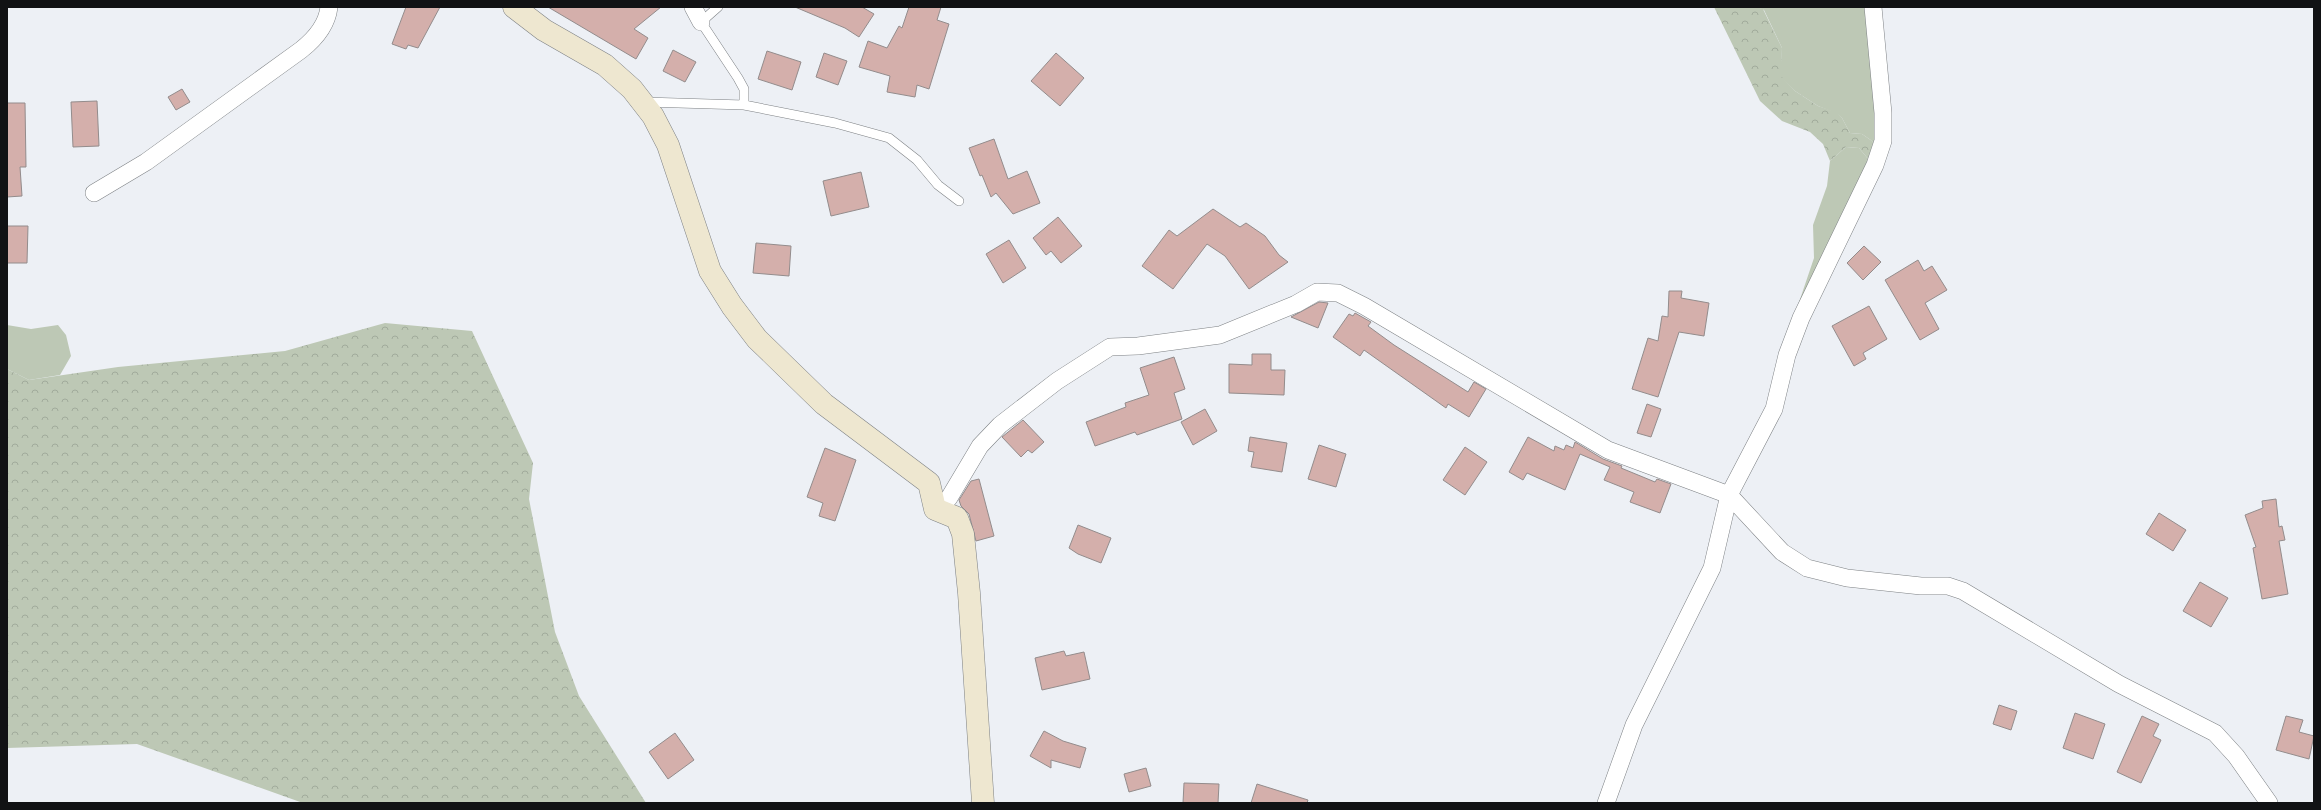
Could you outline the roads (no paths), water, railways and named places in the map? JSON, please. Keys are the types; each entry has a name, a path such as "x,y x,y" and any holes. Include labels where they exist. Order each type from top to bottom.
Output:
{"main road":[{"path":"514,7 544,30 605,65 632,89 653,116 668,145 710,271 732,306 757,338 824,404 878,443 929,484 935,509 957,518 963,534 983,803"}],"street":[{"path":"94,193 146,162 301,50 315,38 323,24 329,7"},
{"path":"693,7 701,22"},
{"path":"1606,803 1634,725 1712,568 1729,495 1774,409 1787,355 1801,318 1875,165 1883,141 1883,113 1873,7"},
{"path":"935,509 949,498 980,446 1000,425 1051,385 1110,348 1138,346 1220,335 1296,304 1316,292 1338,293 1364,306 1608,450 1729,495 1782,552 1807,568 1847,578 1921,586 1948,586 1963,591 2119,684 2194,720 2215,732 2236,756 2269,803"}],"lane":[{"path":"718,7 701,22 744,89 744,105"},
{"path":"642,102 744,105 836,122 889,138 917,160 938,185 959,201"}]}
